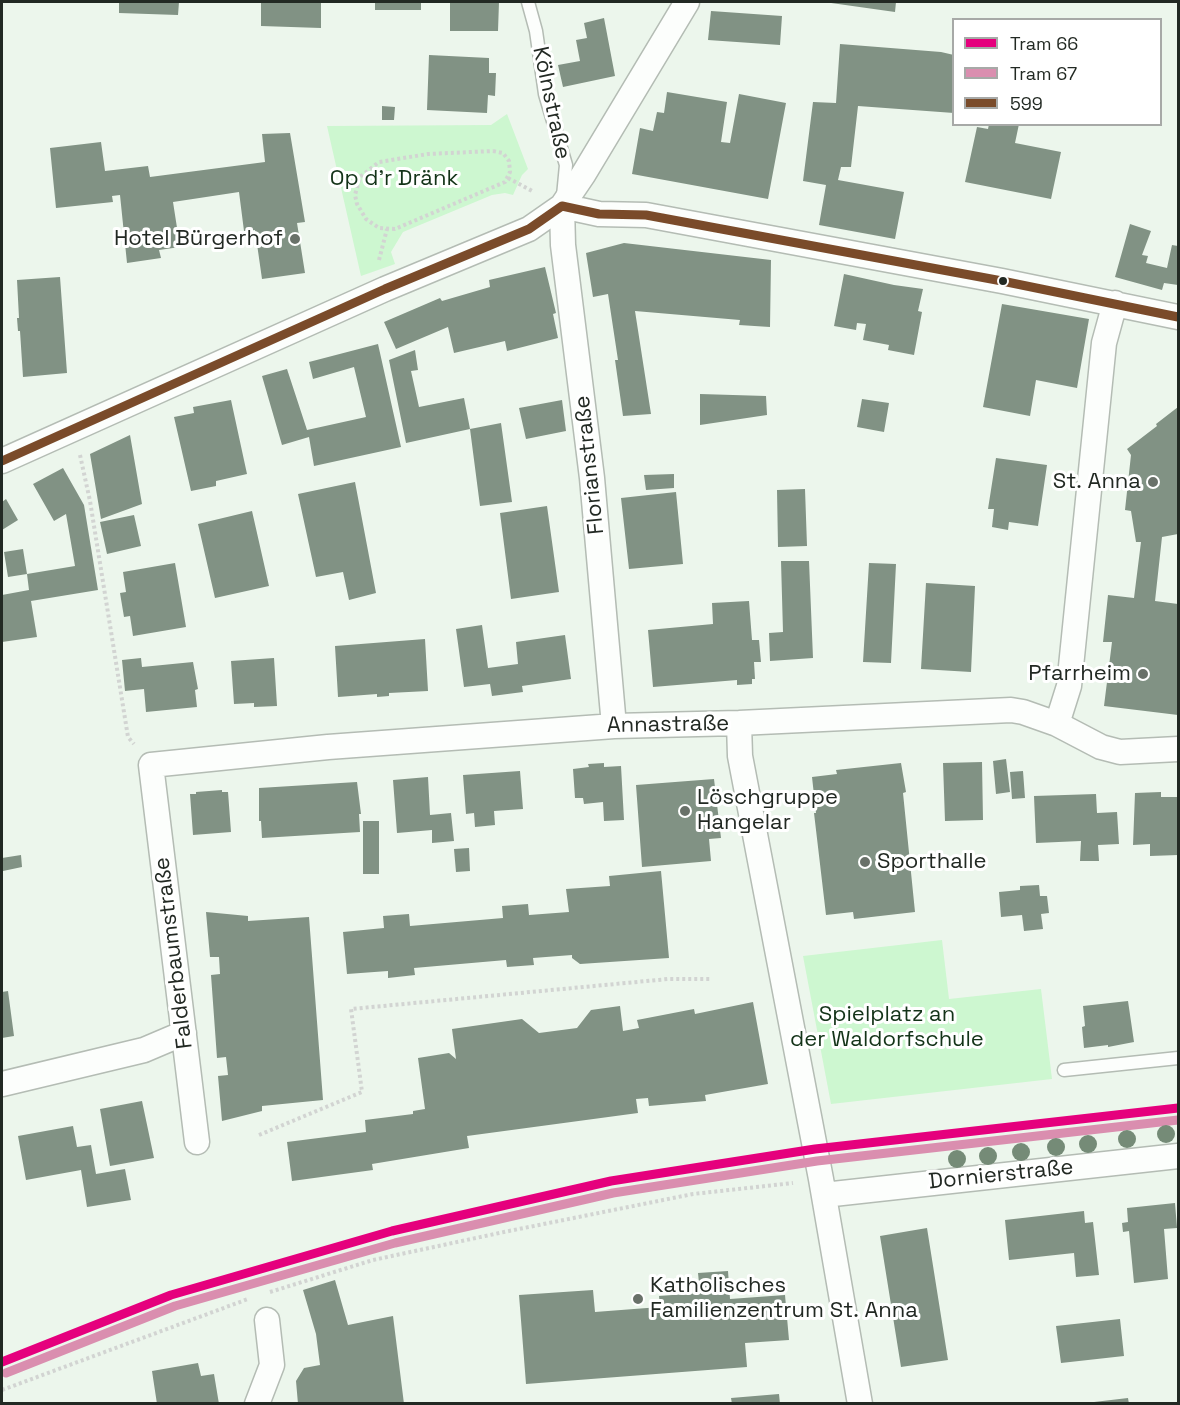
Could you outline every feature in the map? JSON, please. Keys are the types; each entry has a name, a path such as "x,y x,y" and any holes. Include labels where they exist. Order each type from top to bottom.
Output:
{"street":[{"path":"2,461 374,294 529,229 562,206 687,2"},
{"path":"562,206 599,214 646,215 1179,317"},
{"name":"Florianstraße","path":"562,206 563,245 592,478 614,726"},
{"path":"1057,724 1070,687 1104,343 1115,303"},
{"name":"Annastraße","path":"151,765 327,747 614,726 739,723 1011,710 1057,724 1101,747 1120,752 1179,749"},
{"path":"739,723 742,767 823,1187 861,1404"},
{"name":"Falderbaumstraße","path":"151,765 196,1142"},
{"path":"2,1084 144,1050 184,1034"},
{"name":"Dornierstraße","path":"823,1187 1179,1156"},
{"path":"257,1404 272,1365 267,1320"}],"lane":[{"name":"Kölnstraße","path":"528,2 536,31 545,94 566,165 562,206"},
{"path":"1064,1070 1179,1058"}],"path":[{"path":"494,151 503,153 509,161 508,178 502,184 395,229 379,228 373,224 360,211 355,195 360,177 379,162 428,154 494,151"},
{"path":"74,428 90,501 128,737 151,765"},
{"path":"259,1135 362,1092 351,1009 668,979 711,979"},
{"path":"263,1294 373,1260 693,1194 823,1187"},
{"path":"2,1390 252,1297"}],"green space":[{"name":"Op d'r Dränk","path":"507,114 528,169 522,175 513,195 505,193 492,195 403,232 391,252 395,264 361,276 327,126 491,125"},
{"name":"Spielplatz an der Waldorfschule","path":"942,940 949,999 1041,989 1052,1079 831,1104 803,956"}],"building":[{"path":"119,2 179,2 178,15 119,13"},
{"path":"261,2 321,2 321,28 261,26"},
{"path":"375,2 421,2 421,10 375,10"},
{"path":"450,2 499,2 498,31 450,31"},
{"path":"824,2 896,2 895,12"},
{"path":"711,11 782,16 780,45 708,40"},
{"path":"604,18 615,76 563,87 558,65 580,61 576,40 587,38 584,23"},
{"path":"840,44 952,55 952,113 858,106 851,167 841,167 838,180 904,192 895,239 819,225 826,185 803,181 813,102 836,103"},
{"path":"429,55 489,58 489,73 496,73 495,96 488,95 487,113 427,110"},
{"path":"667,92 727,102 721,142 730,143 739,94 786,103 768,199 632,174 640,128 653,131 657,112 664,113"},
{"path":"382,106 395,107 394,120 382,120"},
{"path":"989,126 1019,126 1015,143 1061,152 1051,199 965,182 977,127 988,129"},
{"path":"290,133 305,222 297,223 305,273 262,279 255,230 244,231 239,192 173,202 180,247 159,250 161,258 127,263 120,195 112,196 113,202 56,208 50,148 101,142 105,171 148,166 150,177 265,162 262,134"},
{"path":"1130,224 1151,231 1142,255 1148,256 1146,263 1167,268 1172,245 1178,246 1178,285 1164,283 1162,290 1115,277"},
{"path":"624,243 771,260 770,327 739,325 740,320 635,311 651,414 623,416 615,360 618,360 608,294 593,297 586,253"},
{"path":"545,267 556,313 553,314 558,338 507,351 505,341 454,353 448,327 396,349 384,322 440,298 442,301 490,287 489,280"},
{"path":"844,274 923,289 918,311 922,312 914,355 888,350 889,345 863,340 866,324 857,323 856,330 834,326"},
{"path":"60,277 67,373 23,377 17,318 19,318 17,280"},
{"path":"1002,304 1089,319 1077,388 1036,380 1030,416 983,407"},
{"path":"378,344 401,447 314,466 309,437 282,445 262,376 287,369 307,430 366,417 354,367 313,379 309,362"},
{"path":"415,350 418,370 411,371 419,407 464,398 470,429 406,443 389,360"},
{"path":"700,394 766,396 767,415 700,425"},
{"path":"862,399 889,403 884,432 857,427"},
{"path":"231,400 247,474 216,481 216,486 191,491 174,417 194,413 193,407"},
{"path":"562,400 566,431 526,439 519,408"},
{"path":"1178,407 1178,534 1162,537 1155,601 1178,604 1178,715 1104,706 1112,642 1103,642 1108,595 1134,598 1141,542 1136,542 1131,511 1125,510 1131,455 1127,449"},
{"path":"501,423 512,502 480,506 470,429"},
{"path":"130,435 142,504 101,519 90,454"},
{"path":"996,458 1047,465 1038,526 1009,522 1008,530 992,527 994,509 988,509"},
{"path":"63,468 84,505 98,590 31,601 37,637 2,642 2,595 29,590 27,574 75,566 66,514 54,521 33,484"},
{"path":"674,474 674,488 646,490 644,475"},
{"path":"355,482 376,593 349,600 343,572 316,577 298,494"},
{"path":"805,489 807,546 778,547 777,490"},
{"path":"676,492 683,564 629,569 621,498"},
{"path":"6,499 18,520 2,530 2,502"},
{"path":"547,506 559,592 511,599 500,513"},
{"path":"252,511 269,586 215,598 198,524"},
{"path":"134,515 141,546 107,554 100,522"},
{"path":"23,549 27,574 8,577 4,552"},
{"path":"781,561 809,561 813,658 770,661 769,633 783,632"},
{"path":"175,563 186,627 133,636 130,616 124,617 120,593 126,592 123,572"},
{"path":"869,563 896,564 891,663 863,662"},
{"path":"926,583 975,586 971,672 921,669"},
{"path":"749,601 752,640 759,640 761,662 754,662 755,679 752,679 752,684 737,685 737,680 653,687 648,630 713,624 712,603"},
{"path":"482,625 488,668 518,664 516,642 565,635 571,679 522,686 523,692 492,696 490,684 464,687 456,629"},
{"path":"425,639 428,691 389,693 389,696 377,697 377,694 338,697 335,646"},
{"path":"141,658 142,667 193,662 198,689 195,690 197,707 146,712 144,689 125,691 122,660"},
{"path":"274,658 277,706 254,707 254,703 234,704 231,661"},
{"path":"1006,759 1010,792 996,794 993,761"},
{"path":"982,762 983,820 945,821 943,763"},
{"path":"604,763 604,767 621,766 624,820 604,821 603,802 584,804 583,798 575,798 573,769 589,767 588,764"},
{"name":"Sporthalle","path":"901,763 906,792 903,793 915,912 854,919 853,912 826,915 812,777 837,774 836,770"},
{"path":"520,771 523,809 494,811 495,825 475,827 474,813 466,814 463,775"},
{"path":"1023,771 1025,798 1012,799 1010,772"},
{"path":"428,777 430,815 451,813 454,841 432,843 432,830 397,833 393,780"},
{"path":"714,779 721,838 709,839 711,861 642,867 636,785"},
{"path":"357,782 361,814 359,814 360,832 262,838 261,821 259,821 259,788"},
{"path":"222,790 222,792 228,792 231,832 193,835 190,794"},
{"path":"1161,792 1161,797 1178,797 1178,855 1150,856 1150,844 1133,845 1135,793"},
{"path":"1096,794 1097,813 1117,812 1119,844 1098,845 1099,861 1080,861 1081,841 1036,843 1034,796"},
{"path":"363,821 379,821 379,874 363,874"},
{"path":"469,848 470,871 456,872 454,849"},
{"path":"21,855 22,867 3,871 2,858"},
{"path":"661,871 669,958 580,964 572,958 572,955 533,958 534,965 507,967 506,960 414,968 415,975 388,978 388,971 347,974 343,932 384,928 383,916 409,914 410,926 503,918 502,906 528,904 529,915 569,912 566,889 610,886 609,876"},
{"path":"1039,885 1040,896 1047,896 1049,913 1041,914 1043,929 1024,931 1022,915 1001,917 999,892 1020,890 1020,886"},
{"path":"206,912 248,916 248,921 309,917 323,1100 262,1106 262,1111 222,1121 218,1076 228,1075 226,1057 217,1058 211,975 220,974 219,957 210,957"},
{"path":"8,991 14,1036 2,1038 2,992"},
{"path":"1128,1001 1134,1042 1108,1047 1108,1045 1084,1048 1083,1006"},
{"path":"753,1002 768,1084 705,1095 706,1101 649,1106 648,1098 636,1099 638,1113 467,1136 469,1148 372,1164 373,1170 292,1181 287,1142 366,1132 365,1120 413,1114 413,1111 425,1109 418,1058 449,1053 456,1059 452,1029 522,1019 539,1033 577,1028 591,1010 620,1006 623,1031 639,1028 637,1020 694,1009 695,1014"},
{"path":"142,1101 154,1158 110,1166 100,1109"},
{"path":"73,1126 77,1147 91,1145 96,1174 125,1169 131,1200 87,1207 81,1170 26,1180 18,1136"},
{"path":"1175,1203 1177,1228 1164,1229 1168,1279 1134,1283 1129,1231 1123,1232 1122,1223 1128,1222 1127,1208"},
{"path":"1084,1211 1085,1223 1093,1222 1099,1275 1076,1277 1074,1253 1009,1260 1005,1220"},
{"path":"927,1228 948,1360 901,1367 880,1236"},
{"path":"728,1271 730,1299 785,1295 789,1340 745,1343 747,1367 526,1384 519,1295 593,1290 595,1312 660,1307 659,1296 700,1293 698,1273"},
{"path":"335,1280 348,1325 393,1316 404,1404 298,1404 296,1381 304,1368 320,1365 316,1334 303,1290"},
{"path":"1120,1319 1124,1356 1061,1363 1056,1326"},
{"path":"198,1363 201,1376 214,1374 219,1404 157,1404 152,1371"},
{"path":"779,1394 780,1404 732,1404 731,1398"},
{"path":"1128,1398 1129,1404 1094,1404 1094,1402"}],"tram line":[{"name":"66","path":"2,1362 171,1295 392,1231 611,1181 815,1149 1178,1108"},
{"name":"67","path":"6,1373 175,1306 395,1243 613,1193 817,1161 1178,1120"}],"transit line":[{"name":"599","path":"2,461 385,289 529,229 562,206 599,214 646,215 1002,281 1178,317"}],"place":[{"name":"Hotel Bürgerhof","path":"295,239"},
{"name":"St. Anna","path":"1153,482"},
{"name":"Pfarrheim","path":"1143,674"},
{"name":"Löschgruppe Hangelar","path":"685,811"},
{"name":"Sporthalle","path":"865,862"},
{"name":"Katholisches Familienzentrum St. Anna","path":"638,1299"}]}
